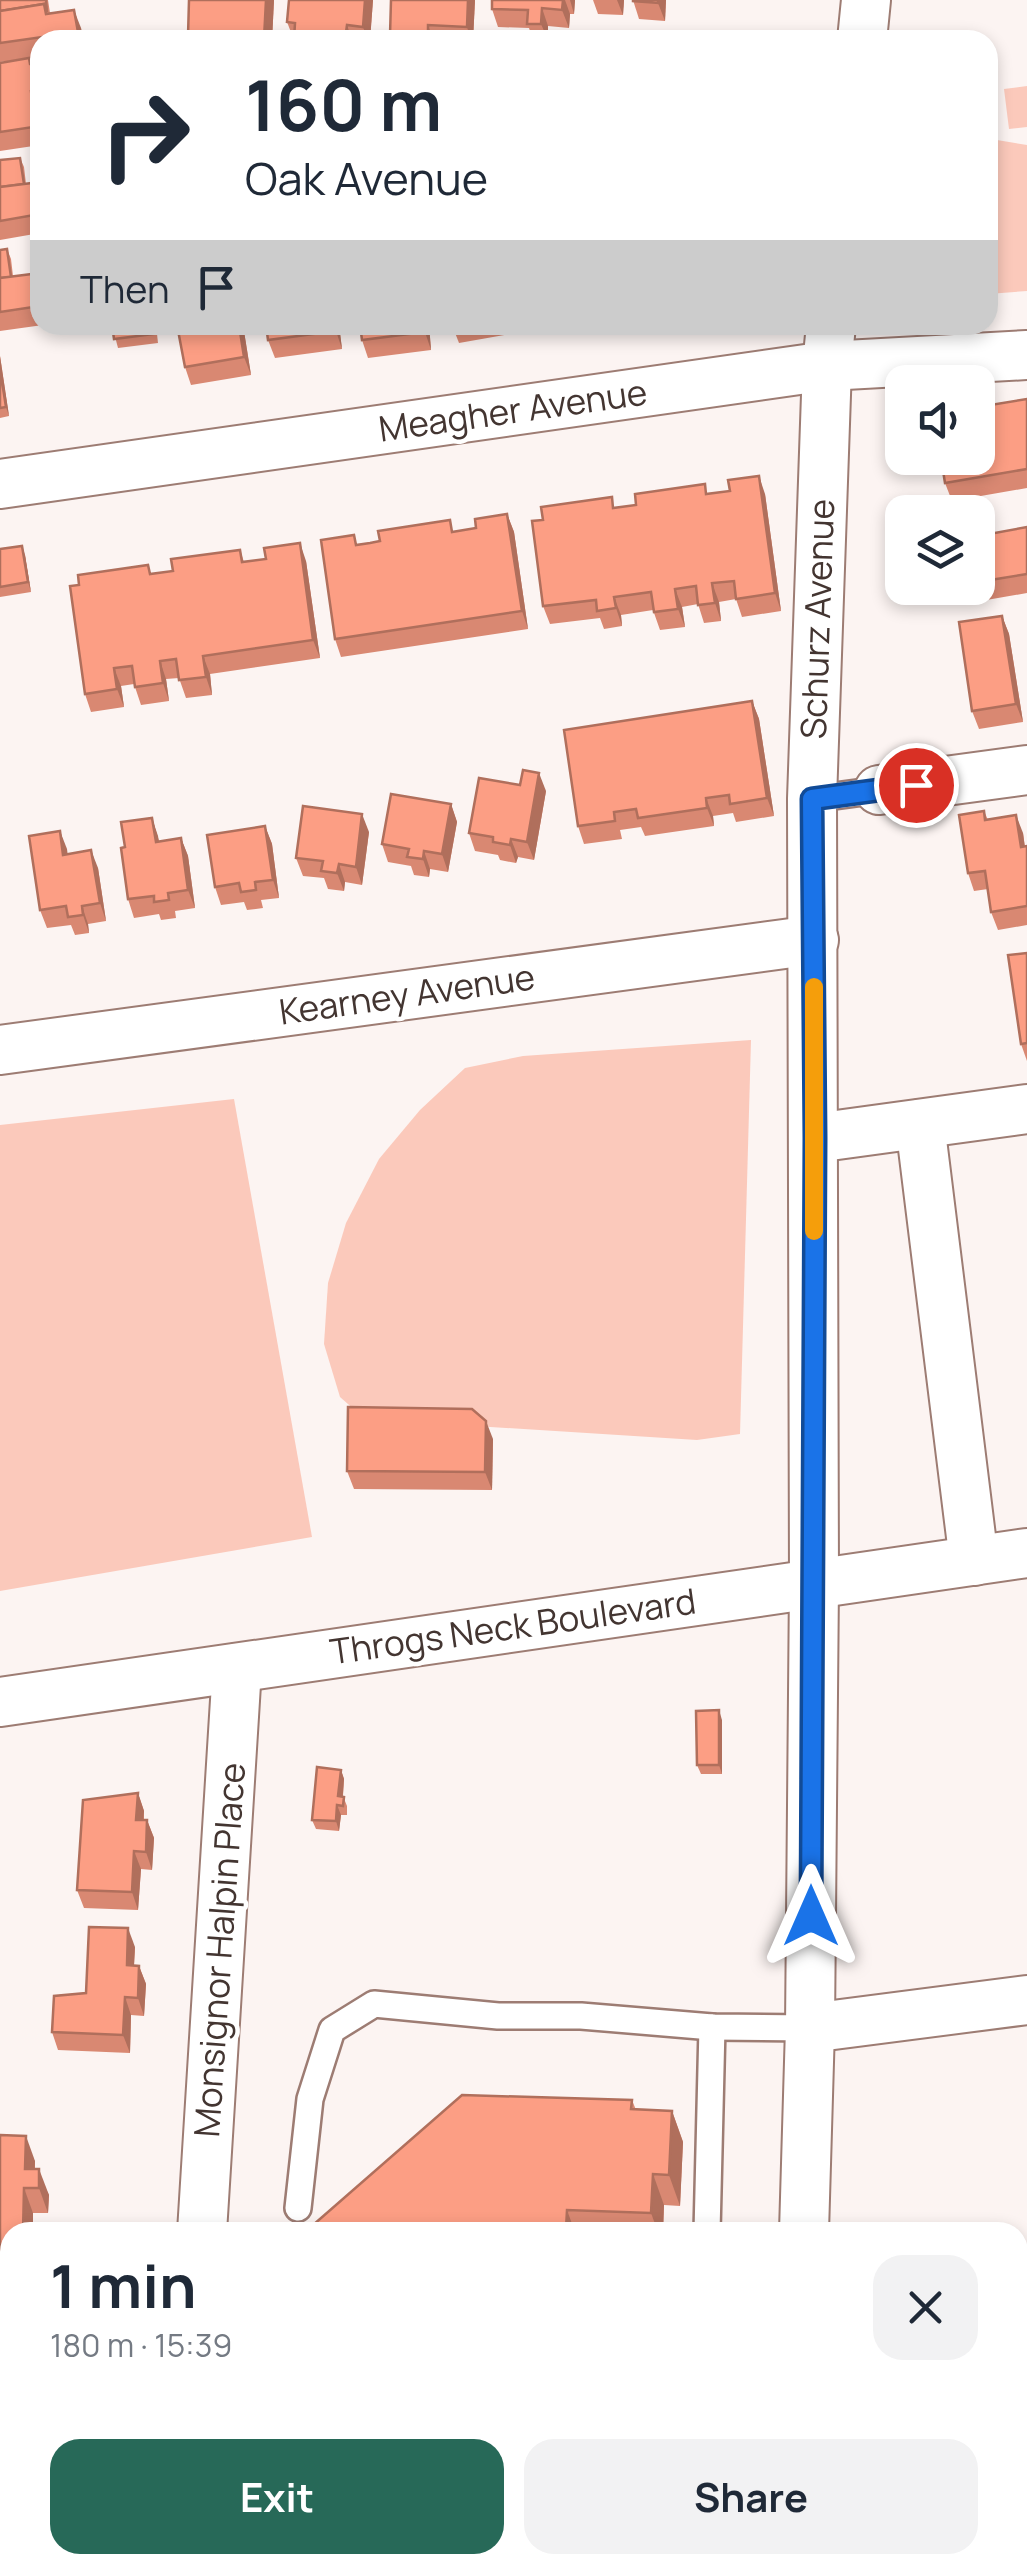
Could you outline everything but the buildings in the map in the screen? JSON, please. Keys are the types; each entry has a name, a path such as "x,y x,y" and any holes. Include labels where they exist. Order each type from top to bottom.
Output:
{"street":[{"path":"863,30 866,0"},
{"name":"Meagher Avenue","path":"0,484 829,345 1027,355"},
{"name":"Schurz Avenue","path":"804,2222 814,1583 812,799 829,345"},
{"path":"880,790 1027,770"},
{"name":"Kearney Avenue","path":"0,1050 814,940"},
{"path":"815,1138 1027,1109"},
{"path":"920,1124 974,1561"},
{"name":"Throgs Neck Boulevard","path":"0,1702 1027,1553"},
{"name":"Monsignor Halpin Place","path":"203,2222 237,1668"},
{"path":"810,2028 1027,2000"}],"lane":[{"path":"812,799 880,790"},
{"path":"298,2208 310,2099 332,2030 374,2004 498,2016 580,2016 712,2027 810,2028"},
{"path":"707,2222 712,2027"}],"shaded area":[{"path":"1027,86 1027,127 1009,129 1004,89"},
{"path":"998,140 1027,145 1027,291 998,293"},
{"path":"751,1040 740,1434 697,1440 365,1419 340,1397 324,1344 328,1283 346,1223 379,1159 420,1110 465,1068 523,1056"},
{"path":"234,1099 312,1537 0,1591 0,1125"}],"slow traffic":[{"path":"814,987 814,1231"}],"route":[{"path":"811,1916 815,1138 812,799 916,785"}]}
